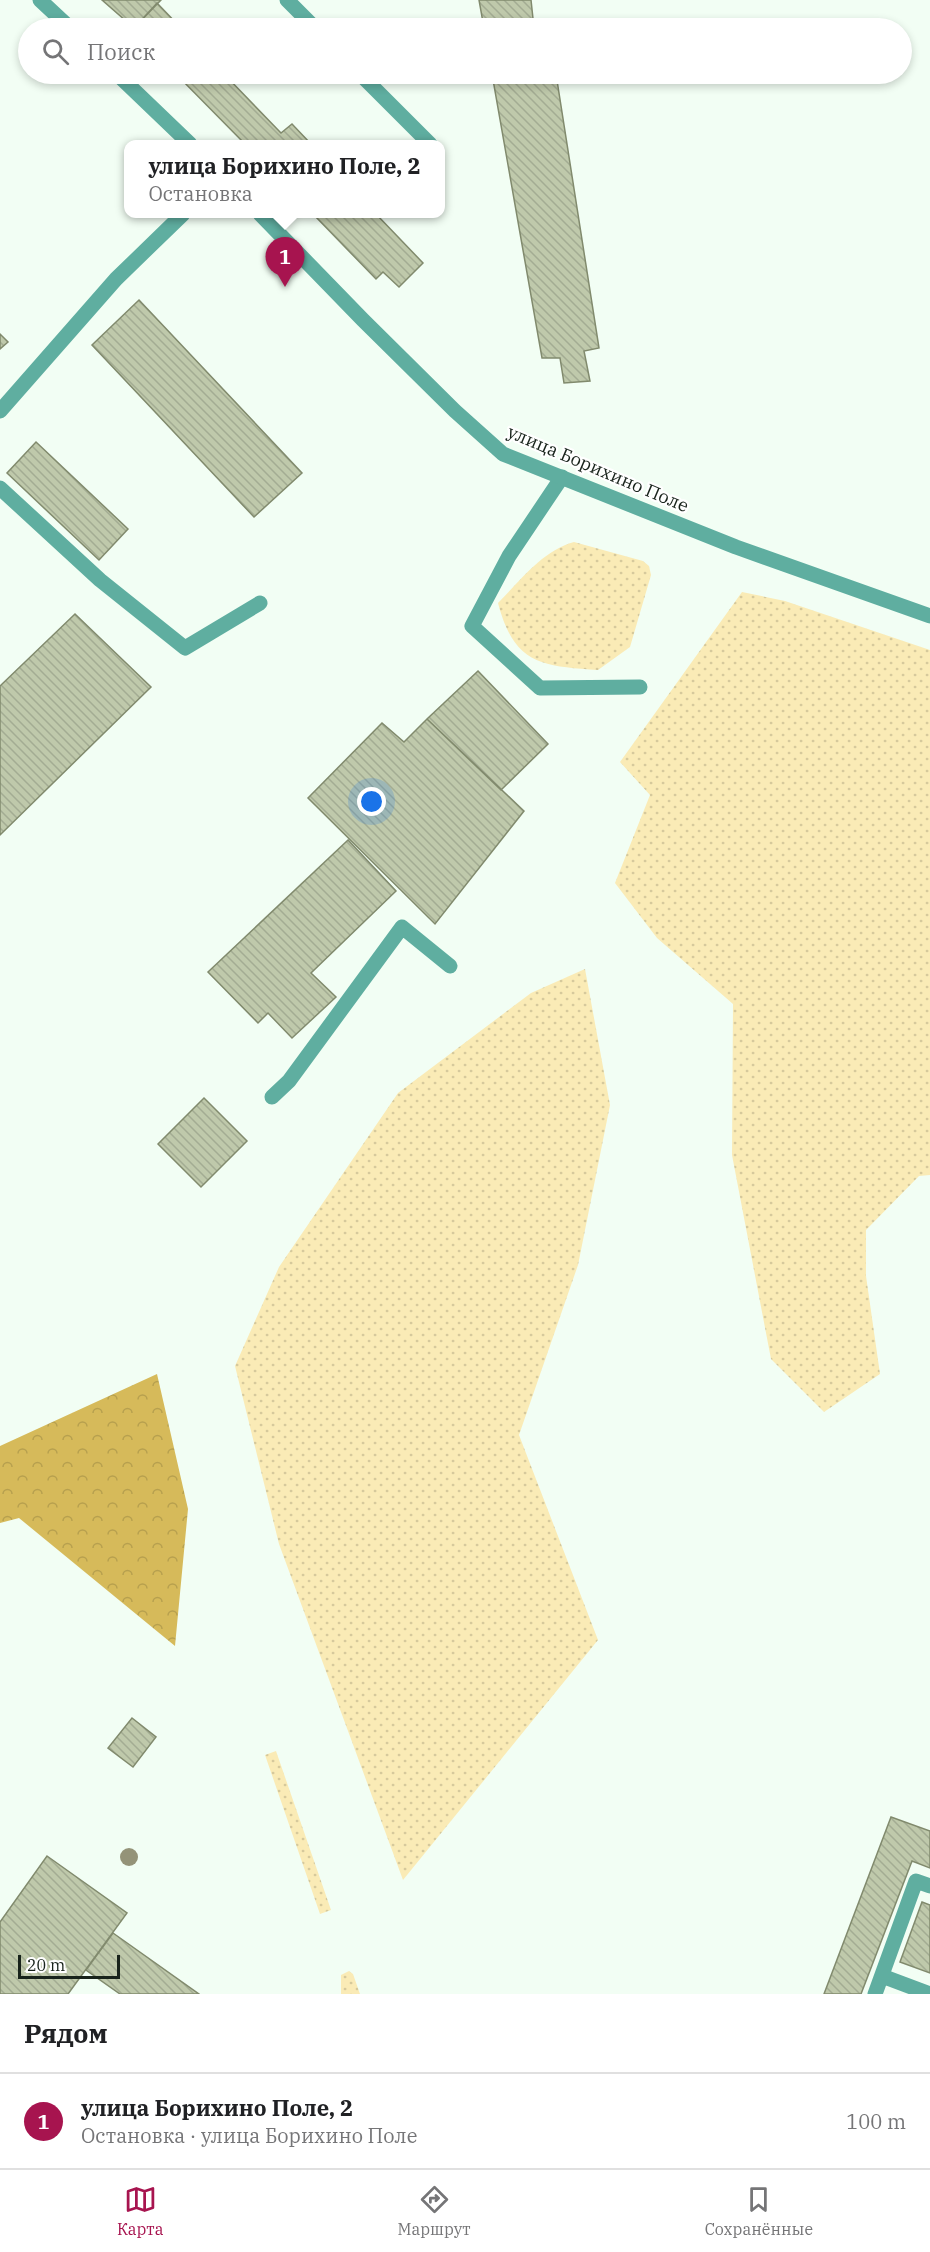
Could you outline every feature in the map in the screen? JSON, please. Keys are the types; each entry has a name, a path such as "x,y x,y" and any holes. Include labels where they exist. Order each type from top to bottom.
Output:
{"street":[{"path":"40,0 59,18"},
{"path":"287,0 305,18"},
{"path":"127,84 186,140"},
{"path":"370,84 426,140"},
{"path":"0,411 116,279 178,218"},
{"name":"улица Борихино Поле","path":"265,218 363,320 503,454 736,547 930,616"},
{"path":"562,477 509,556 472,626 540,688 640,687"},
{"path":"0,488 100,580 185,648 260,603"},
{"path":"272,1097 289,1081 402,927 450,966"},
{"path":"875,1994 916,1881 930,1886"},
{"path":"882,1976 930,1994"}],"shaded area":[{"path":"574,542 643,561 649,566 651,575 630,647 598,670 561,666 533,658 512,639 498,603 542,559 562,546"},
{"path":"742,592 785,601 930,650 930,1175 919,1176 866,1230 866,1276 880,1374 824,1412 771,1359 732,1155 733,1004 657,938 615,883 650,795 620,762"},
{"path":"585,969 610,1105 578,1265 519,1435 598,1640 403,1880 279,1544 235,1366 279,1267 398,1093 531,993"},
{"path":"276,1751 331,1910 320,1914 265,1755"},
{"path":"349,1971 353,1974 360,1994 341,1994 341,1975"}],"green space":[{"path":"157,1374 188,1509 175,1646 19,1518 0,1523 0,1446"}],"building":[{"path":"102,0 161,0 144,18 123,18"},
{"path":"479,0 531,0 533,18 482,18"},
{"path":"157,3 171,18 143,18"},
{"path":"186,84 234,84 281,133 292,124 307,140 241,140"},
{"path":"494,84 558,84 599,348 584,351 590,381 564,383 560,358 542,358"},
{"path":"317,218 380,218 423,263 399,287 383,272 376,279"},
{"path":"139,300 302,473 254,517 92,345"},
{"path":"0,334 8,342 0,349"},
{"path":"36,442 128,529 99,560 7,473"},
{"path":"75,614 151,687 0,835 0,686"},
{"path":"478,671 548,744 501,790 427,719"},
{"path":"427,719 524,811 435,924 308,798 382,723 404,742"},
{"path":"348,840 396,891 311,973 336,997 292,1038 268,1013 258,1023 208,972"},
{"path":"204,1098 247,1141 201,1187 158,1144"},
{"path":"132,1718 156,1737 133,1767 108,1748"},
{"path":"891,1817 930,1831 930,1868 912,1861 861,1994 824,1994"},
{"path":"47,1856 127,1913 68,1994 0,1994 0,1922"},
{"path":"922,1902 930,1905 930,1973 900,1962"},
{"path":"113,1933 199,1994 120,1994 86,1970"}],"place":[{"name":"улица Борихино Поле, 2","path":"285,287"}]}
